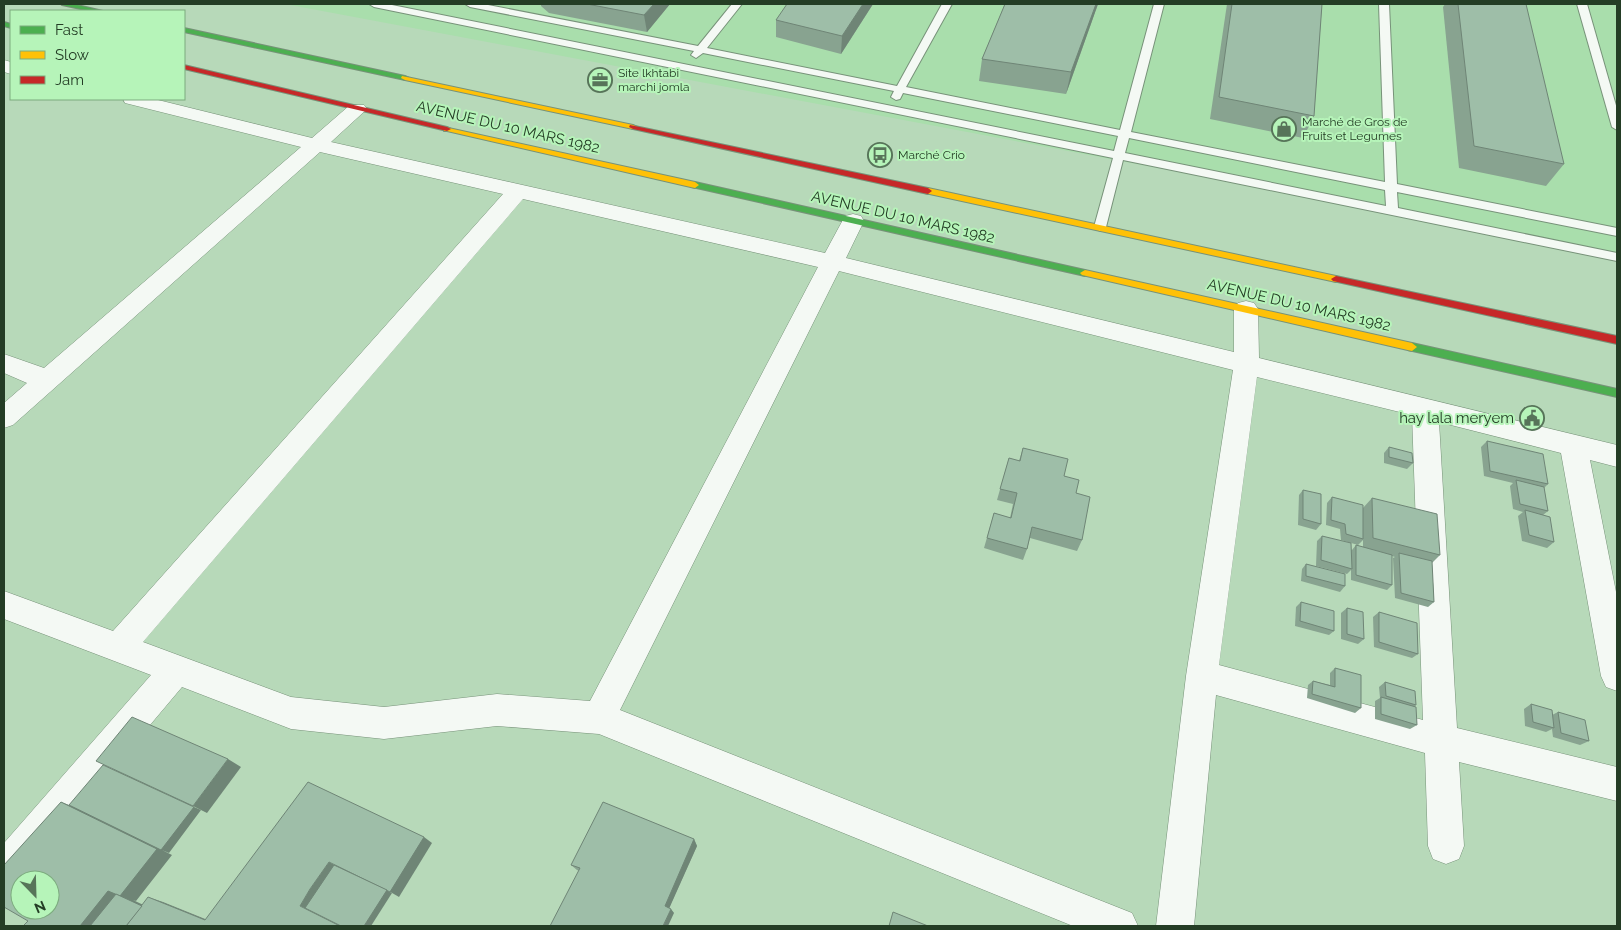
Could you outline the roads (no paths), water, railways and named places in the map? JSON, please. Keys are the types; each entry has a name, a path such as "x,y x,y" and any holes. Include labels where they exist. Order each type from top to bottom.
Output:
{"main road":[{"path":"64,4 94,10"},
{"name":"AVENUE DU 10 MARS 1982","path":"185,30 1617,340"},
{"name":"AVENUE DU 10 MARS 1982","path":"185,67 853,221 1617,393"}],"street":[{"path":"136,100 315,145 832,262 1617,456"},
{"path":"4,418 357,108"},
{"path":"118,648 518,191"},
{"path":"599,718 853,221"},
{"path":"1175,926 1202,676 1246,365 1246,308"},
{"path":"4,363 47,380"},
{"path":"1425,409 1446,846"},
{"path":"1573,445 1617,676"},
{"path":"4,605 291,713 384,723 497,710 599,718 1119,926"},
{"path":"4,870 177,669"},
{"path":"1202,676 1441,741 1617,784"}],"lane":[{"path":"375,4 1617,257"},
{"path":"470,4 1617,232"},
{"path":"502,30 530,4"},
{"path":"685,68 737,4"},
{"path":"889,110 946,4"},
{"path":"1100,227 1159,4"},
{"path":"1384,4 1392,212"},
{"path":"1582,4 1617,127"}],"place":[{"name":"Site lkhtabi marchi jomla","path":"600,80"},
{"name":"Marché de Gros de Fruits et Legumes","path":"1284,129"},
{"name":"Marché Crio","path":"880,155"},
{"name":"hay lala meryem","path":"1532,418"}]}
